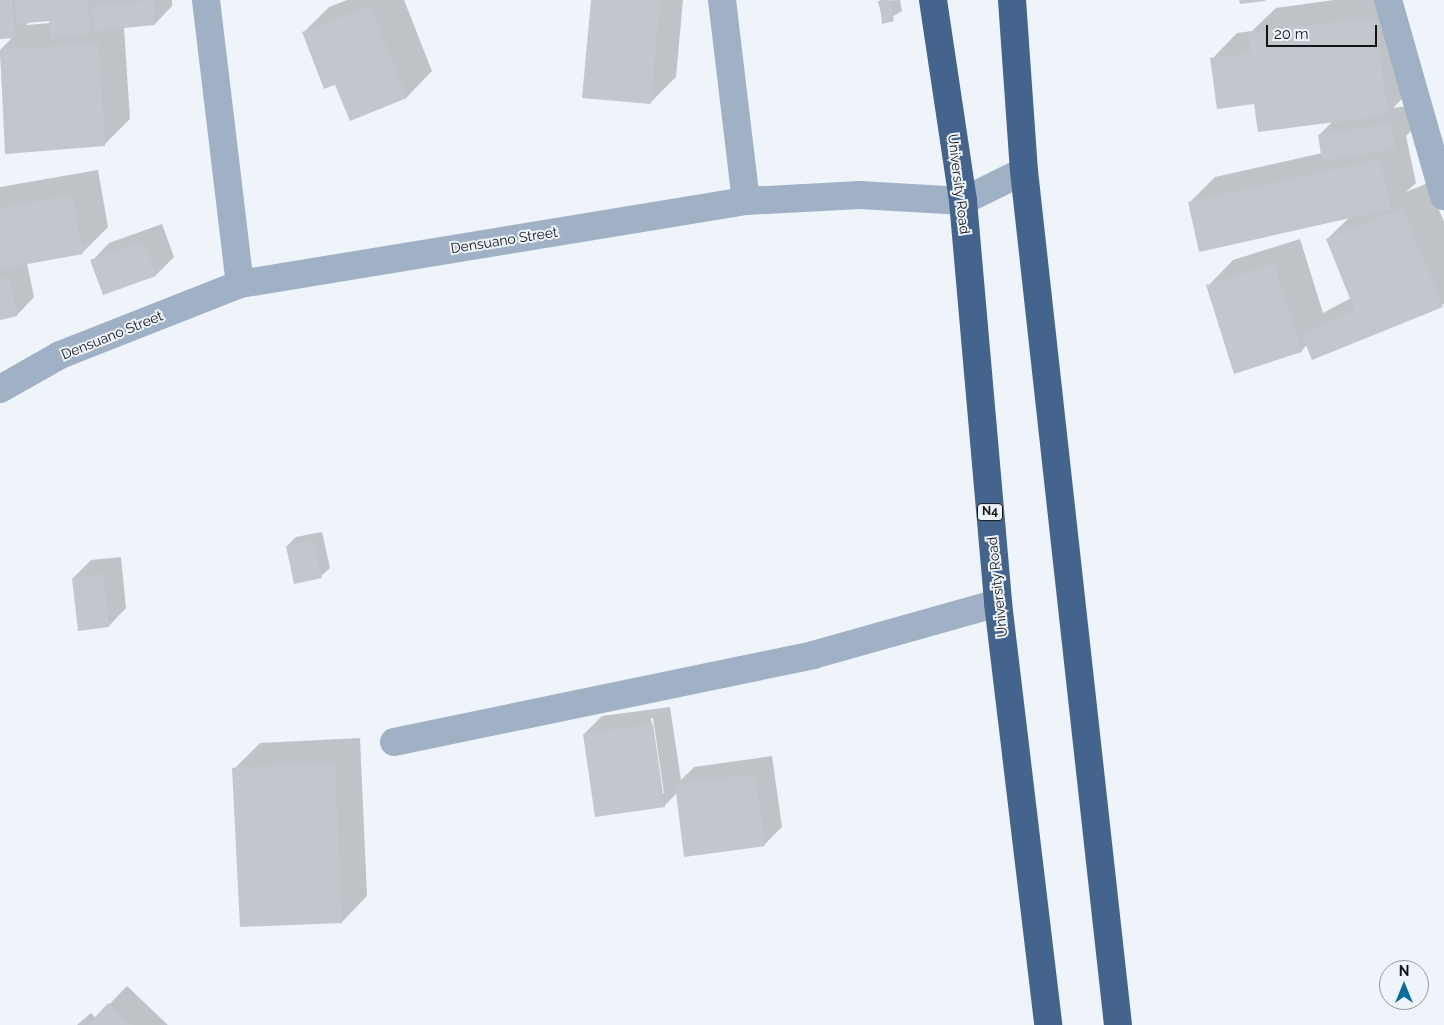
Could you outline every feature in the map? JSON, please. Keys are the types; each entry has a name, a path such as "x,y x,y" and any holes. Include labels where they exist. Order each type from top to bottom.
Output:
{"highway":[{"name":"University Road","path":"933,0 963,201 998,603 1048,1025"},
{"path":"1012,0 1024,172 1118,1025"}],"street":[{"path":"206,0 240,284"},
{"path":"722,0 746,201"},
{"path":"1388,0 1444,196"},
{"name":"Densuano Street","path":"0,389 60,355 240,284 746,201 860,195 963,201 1024,172"},
{"path":"394,742 813,655 998,603"}],"building":[{"path":"0,0 12,0 15,38 0,39"},
{"path":"14,0 87,0 91,34 50,39 49,21 17,24"},
{"path":"153,0 155,25 95,31 91,6"},
{"path":"591,0 660,0 651,104 582,98"},
{"path":"880,0 890,0 894,21 882,24"},
{"path":"1239,0 1265,0 1265,1 1240,4"},
{"path":"370,6 407,98 350,121 335,85 324,89 302,32"},
{"path":"1375,17 1388,115 1258,132 1254,104 1217,109 1210,58 1251,53 1248,33"},
{"path":"98,43 105,146 5,154 0,50"},
{"path":"1391,123 1395,149 1322,161 1318,135"},
{"path":"1380,159 1391,209 1199,252 1188,202"},
{"path":"72,195 83,254 0,269 0,208"},
{"path":"1402,208 1443,307 1312,360 1301,333 1355,311 1326,239"},
{"path":"144,241 156,276 103,295 90,260"},
{"path":"1274,264 1302,352 1234,374 1206,285"},
{"path":"9,277 17,316 0,320 0,279"},
{"path":"313,540 322,578 294,584 286,546"},
{"path":"103,574 109,627 78,631 72,578"},
{"path":"653,724 665,807 595,817 583,734"},
{"path":"335,763 342,923 240,927 232,768"},
{"path":"755,774 765,846 684,857 675,784"},
{"path":"108,1003 132,1025 88,1025"}]}
